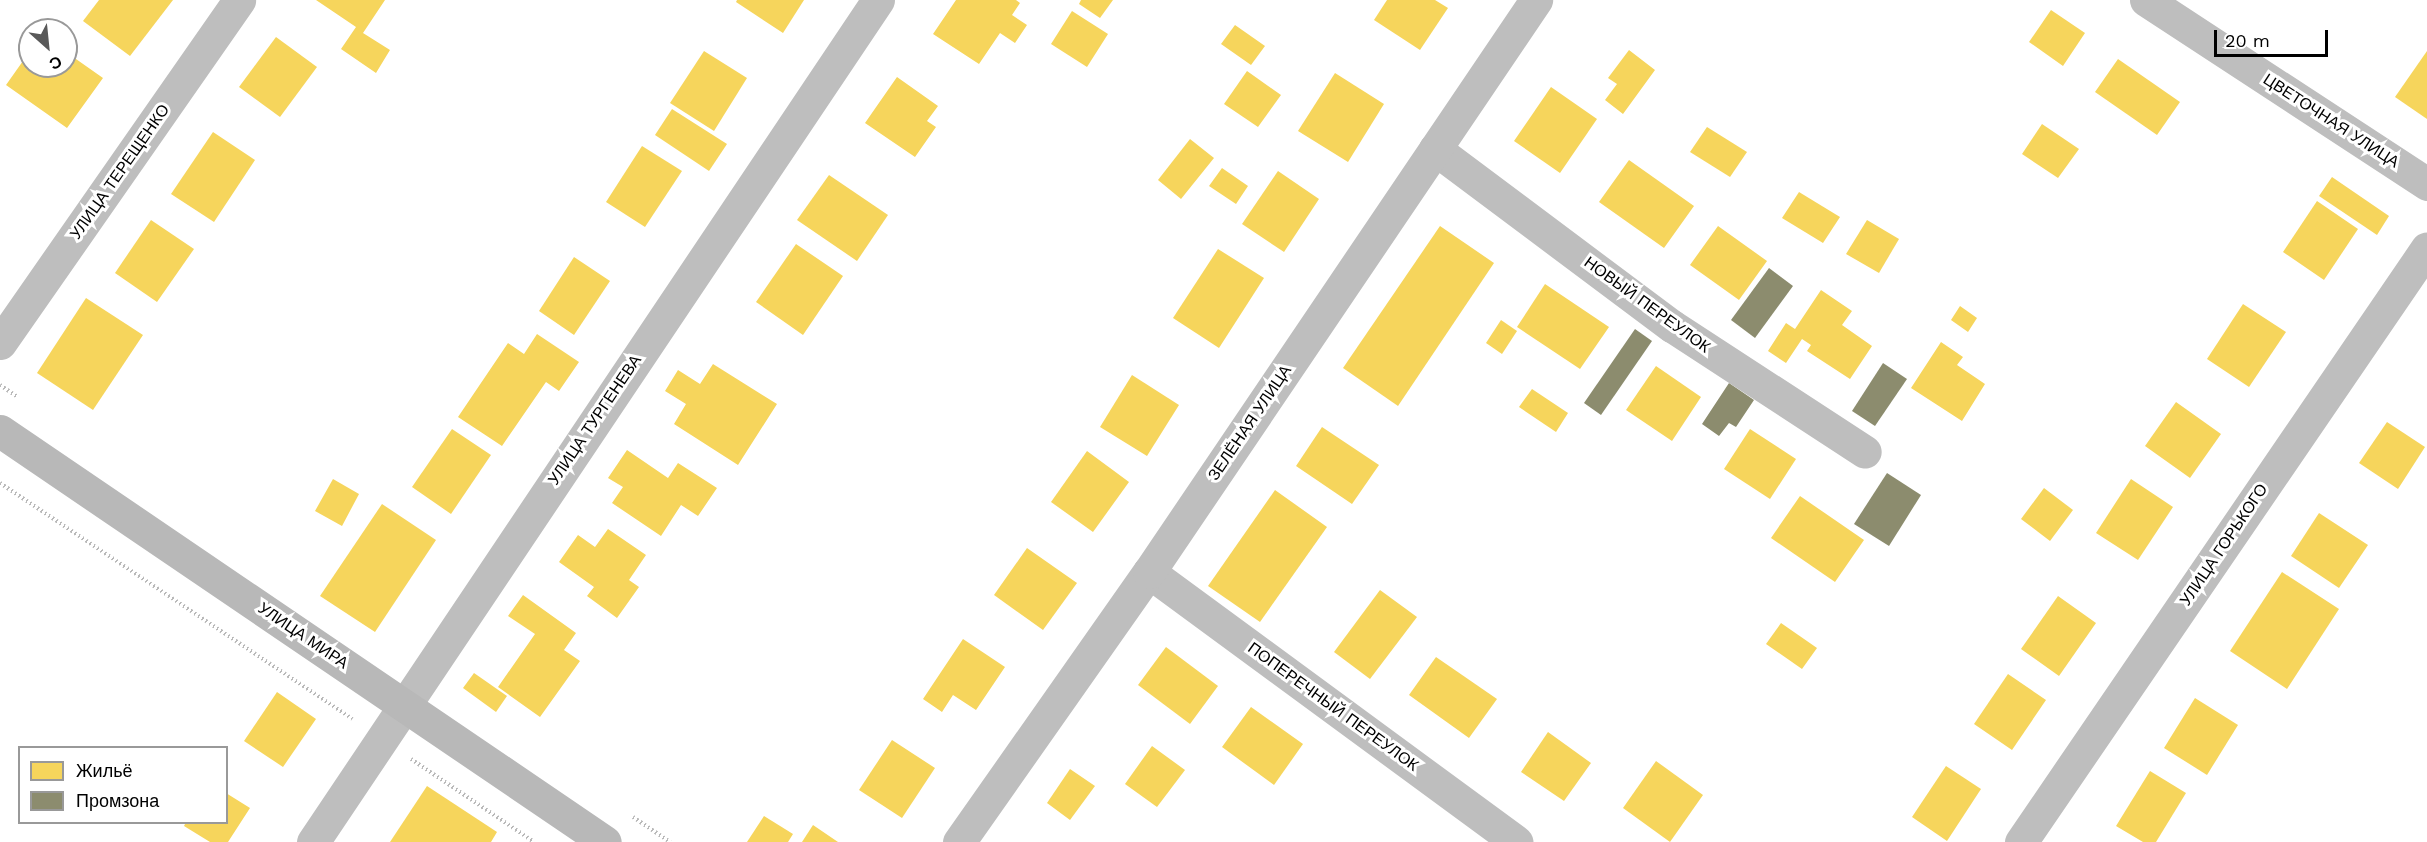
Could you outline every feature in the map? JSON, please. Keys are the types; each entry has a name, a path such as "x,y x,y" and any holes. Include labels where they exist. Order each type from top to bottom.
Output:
{"main road":[{"name":"УЛИЦА МИРА","path":"0,431 605,842"}],"street":[{"name":"УЛИЦА ТЕРЕЩЕНКО","path":"0,343 239,0"},
{"name":"УЛИЦА ТУРГЕНЕВА","path":"313,842 380,738 878,0"},
{"name":"ЗЕЛЁНАЯ УЛИЦА","path":"959,842 1149,572 1536,0"},
{"name":"ЦВЕТОЧНАЯ УЛИЦА","path":"2146,0 2427,184"},
{"name":"НОВЫЙ ПЕРЕУЛОК","path":"1435,149 1672,326 1865,452"},
{"name":"УЛИЦА ГОРЬКОГО","path":"2021,842 2427,248"},
{"name":"ПОПЕРЕЧНЫЙ ПЕРЕУЛОК","path":"1149,572 1517,842"}],"path":[{"path":"0,483 534,842"}],"building: Жильё":[{"path":"99,0 173,0 130,56 83,21"},
{"path":"316,0 385,0 363,33 390,50 376,73 341,49 356,27"},
{"path":"737,0 804,0 783,33 736,2"},
{"path":"956,0 1016,0 1020,3 1012,15 1027,25 1015,43 1000,33 979,64 933,34"},
{"path":"1081,0 1113,0 1100,18 1079,4"},
{"path":"1387,0 1435,0 1448,8 1420,50 1374,20"},
{"path":"2051,10 2085,33 2063,66 2029,42"},
{"path":"1072,11 1108,34 1087,67 1051,44"},
{"path":"1235,25 1265,46 1251,65 1221,44"},
{"path":"276,37 317,67 280,117 239,87"},
{"path":"1629,50 1655,70 1623,114 1605,100 1617,84 1608,78"},
{"path":"704,51 747,78 714,131 670,103"},
{"path":"2427,51 2427,119 2395,97"},
{"path":"2118,59 2180,102 2157,135 2095,92"},
{"path":"78,60 103,78 67,128 6,85 18,68 18,78 78,78"},
{"path":"1247,71 1281,95 1258,127 1224,104"},
{"path":"1335,73 1384,104 1348,162 1298,131"},
{"path":"897,77 938,106 927,121 936,127 915,157 865,123"},
{"path":"1551,87 1597,119 1560,173 1514,141"},
{"path":"672,109 727,144 709,171 655,135"},
{"path":"2042,124 2079,149 2058,178 2022,154"},
{"path":"1707,127 1747,152 1730,177 1690,152"},
{"path":"213,132 255,160 214,222 171,194"},
{"path":"1190,139 1214,158 1181,199 1158,180"},
{"path":"642,146 682,171 645,227 606,202"},
{"path":"1629,160 1694,206 1664,248 1599,202"},
{"path":"1222,168 1248,186 1236,204 1209,186"},
{"path":"1278,171 1319,199 1284,252 1242,224"},
{"path":"829,175 888,215 857,261 797,220"},
{"path":"2332,177 2389,216 2377,235 2319,196"},
{"path":"1799,192 1840,217 1823,243 1782,218"},
{"path":"2317,201 2358,229 2324,280 2283,252"},
{"path":"151,220 194,249 157,302 115,273"},
{"path":"1867,220 1899,239 1879,273 1846,254"},
{"path":"1440,226 1494,263 1398,406 1343,368"},
{"path":"1718,226 1767,261 1739,300 1690,265"},
{"path":"796,244 843,276 803,335 756,302"},
{"path":"1218,249 1264,278 1219,348 1173,318"},
{"path":"574,257 610,281 574,335 539,311"},
{"path":"1545,284 1609,327 1580,369 1517,327"},
{"path":"1821,290 1852,311 1842,325 1872,346 1850,379 1807,351 1811,345 1802,339 1786,363 1768,351 1786,323 1795,329"},
{"path":"86,298 143,335 93,410 37,373"},
{"path":"2243,304 2286,332 2249,387 2207,359"},
{"path":"1960,306 1977,318 1968,332 1951,320"},
{"path":"1501,320 1517,331 1502,354 1486,343"},
{"path":"537,334 579,362 559,391 546,382 502,446 458,417 508,343 524,354"},
{"path":"1941,342 1963,357 1957,365 1985,384 1962,421 1911,388"},
{"path":"713,364 777,404 738,465 674,424 686,404 665,391 678,370 700,384"},
{"path":"1656,366 1701,397 1672,441 1626,410"},
{"path":"1132,375 1179,405 1147,456 1100,427"},
{"path":"1532,389 1568,413 1556,432 1519,407"},
{"path":"2176,402 2221,434 2190,478 2145,446"},
{"path":"2387,422 2425,447 2398,489 2359,463"},
{"path":"1322,427 1379,465 1352,504 1296,466"},
{"path":"452,429 491,455 451,514 412,487"},
{"path":"1750,429 1796,459 1770,499 1724,469"},
{"path":"627,450 668,478 678,463 717,488 698,516 681,505 661,536 612,503 623,487 608,478"},
{"path":"1087,451 1129,482 1093,532 1051,502"},
{"path":"333,479 359,494 342,526 315,511"},
{"path":"2131,479 2173,507 2138,560 2096,533"},
{"path":"2044,488 2073,510 2050,541 2021,519"},
{"path":"1275,490 1327,527 1260,622 1208,586"},
{"path":"1800,496 1864,540 1835,582 1771,538"},
{"path":"382,504 436,540 375,632 320,596"},
{"path":"2319,513 2368,545 2339,588 2291,556"},
{"path":"608,529 646,555 629,580 639,587 617,618 587,596 594,587 559,562 578,535 595,547"},
{"path":"1027,548 1077,583 1043,630 994,595"},
{"path":"2282,572 2339,609 2287,689 2230,651"},
{"path":"1380,590 1417,617 1370,679 1334,652"},
{"path":"523,595 576,633 564,650 580,661 540,717 498,687 535,634 508,616"},
{"path":"2058,596 2096,623 2059,676 2021,649"},
{"path":"1781,623 1817,648 1802,669 1766,644"},
{"path":"963,639 1005,667 976,710 953,695 942,712 923,699"},
{"path":"1166,647 1218,686 1190,724 1138,685"},
{"path":"1436,657 1497,699 1469,738 1409,695"},
{"path":"474,673 507,696 496,712 463,688"},
{"path":"2008,674 2046,700 2012,750 1974,724"},
{"path":"277,692 316,719 283,767 244,741"},
{"path":"2195,698 2238,725 2207,775 2164,748"},
{"path":"1251,707 1303,744 1274,785 1222,747"},
{"path":"1548,732 1591,763 1564,801 1521,772"},
{"path":"892,740 935,768 902,818 859,790"},
{"path":"1152,746 1185,770 1157,807 1125,784"},
{"path":"1656,761 1703,795 1670,842 1623,808"},
{"path":"1946,766 1981,789 1947,841 1912,817"},
{"path":"1070,769 1095,786 1070,820 1047,803"},
{"path":"2150,771 2186,793 2156,842 2143,842 2116,826"},
{"path":"427,786 497,832 491,842 390,842"},
{"path":"228,794 250,808 228,842 210,842 184,826 185,824 228,824"},
{"path":"764,816 793,834 788,842 747,842"},
{"path":"813,825 838,842 802,842"}],"building: Промзона":[{"path":"1769,268 1793,286 1755,338 1731,320"},
{"path":"1635,329 1652,341 1601,415 1584,403"},
{"path":"1883,363 1907,379 1875,426 1852,411"},
{"path":"1729,383 1754,400 1736,427 1729,423 1719,436 1702,424"},
{"path":"1887,473 1921,495 1889,546 1854,524"}]}
